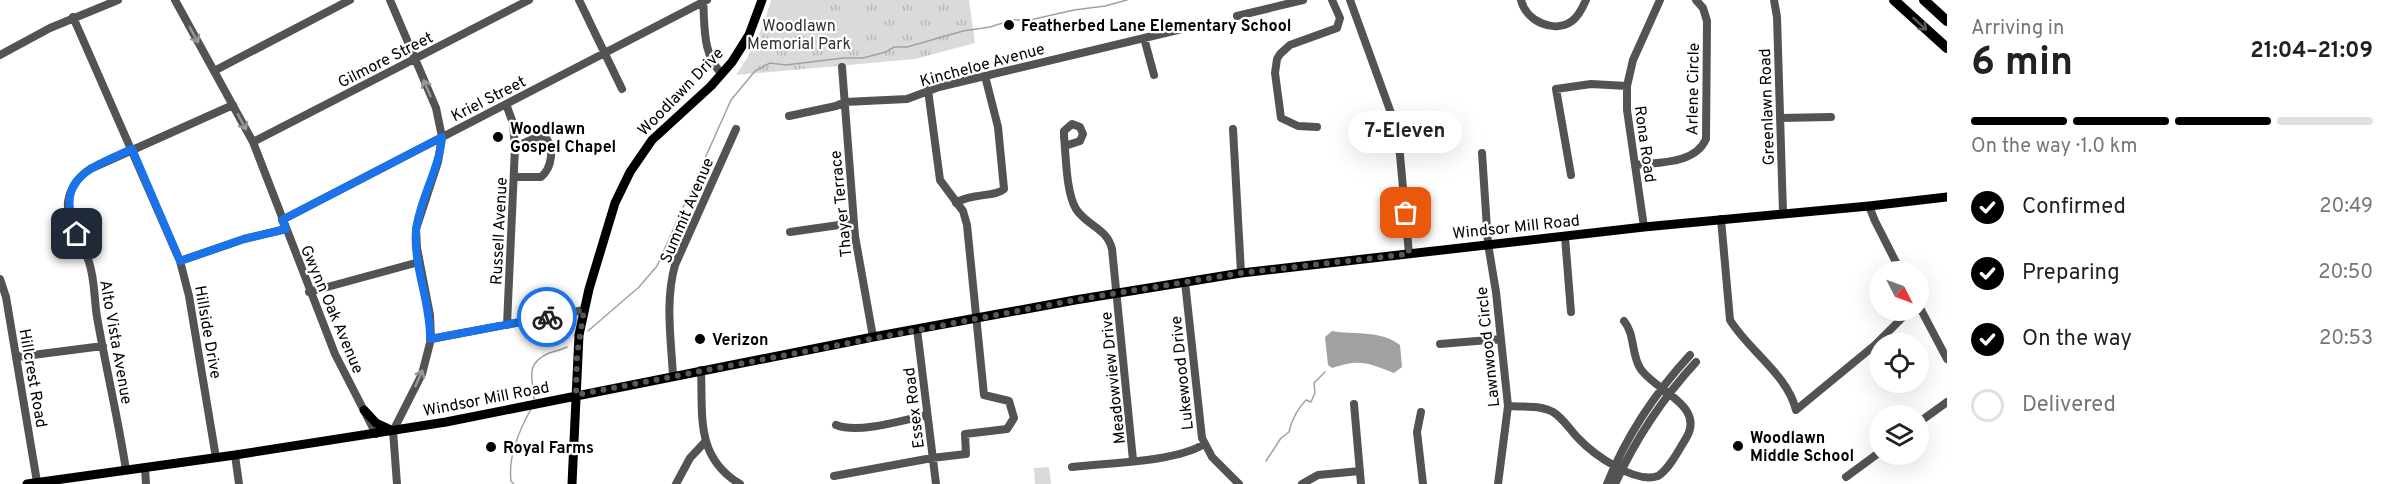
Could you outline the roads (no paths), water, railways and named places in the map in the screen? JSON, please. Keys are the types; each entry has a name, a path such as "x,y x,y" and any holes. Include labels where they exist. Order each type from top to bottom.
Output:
{"highway":[{"path":"1894,0 1947,48"},
{"path":"1924,0 1947,21"}],"main road":[{"name":"Woodlawn Drive","path":"572,484 577,355 584,310 615,203 630,172 659,133 722,74 749,34 762,0"},
{"name":"Windsor Mill Road","path":"27,484 76,480 126,470 376,434 873,337 1241,273 1644,227 1947,197"},
{"path":"364,410 376,423 393,431"}],"street":[{"path":"0,55 73,17 118,0"},
{"name":"Gwynn Oak Avenue","path":"175,0 253,142 334,354 376,434"},
{"path":"214,71 350,0"},
{"path":"390,0 436,108 442,137 438,162 416,229 419,262 430,315 430,339 422,374 393,431 397,484"},
{"name":"Gilmore Street","path":"253,142 529,0"},
{"path":"579,0 622,89"},
{"path":"1237,16 1303,0"},
{"path":"1317,127 1298,126 1281,118 1275,64 1280,54 1290,45 1337,28 1340,18 1332,0"},
{"path":"1350,0 1395,124 1401,155 1409,254"},
{"path":"1521,0 1528,14 1536,20 1555,27 1572,21 1586,0"},
{"name":"Rona Road","path":"1644,227 1627,111 1627,87 1633,60 1660,0"},
{"name":"Arlene Circle","path":"1636,165 1690,156 1700,149 1706,139 1707,21 1703,8 1696,0"},
{"name":"Greenlawn Road","path":"1774,0 1777,17 1783,213"},
{"path":"704,1 707,51 713,65 722,74"},
{"name":"Kriel Street","path":"282,220 704,1"},
{"name":"Hillside Drive","path":"73,17 180,261 189,296 216,458"},
{"name":"Kincheloe Avenue","path":"789,116 845,102 908,99 928,90 1182,28"},
{"path":"1144,38 1154,75"},
{"name":"Thayer Terrace","path":"842,67 853,224 873,337"},
{"path":"956,203 968,196 1000,193 1004,189 998,127 985,76"},
{"path":"1571,175 1556,89 1591,84 1627,87"},
{"path":"834,476 966,454 964,434 1007,429 1014,418 1009,401 984,395 967,225 963,211 940,180 928,90"},
{"name":"Russell Avenue","path":"507,104 513,123 515,147 507,325"},
{"name":"Alto Vista Avenue","path":"126,470 89,262 70,218 68,202 73,186 83,173 233,105"},
{"path":"1780,118 1831,117"},
{"name":"Summit Avenue","path":"673,376 669,304 671,280 736,129"},
{"path":"1233,129 1241,273"},
{"path":"514,177 542,177 550,167 550,144 545,137 540,136 515,147"},
{"name":"Meadowview Drive","path":"1065,146 1073,203 1081,216 1107,235 1111,242 1133,460"},
{"name":"Lawnwood Circle","path":"1482,153 1488,244 1508,406 1498,484"},
{"path":"1869,206 1895,261"},
{"path":"1720,219 1730,320 1789,391 1796,410 1875,345 1899,321"},
{"path":"790,232 853,224"},
{"path":"180,261 244,239 286,229"},
{"path":"1565,237 1571,312"},
{"path":"309,291 419,262"},
{"name":"Hillcrest Road","path":"0,279 6,297 38,482"},
{"name":"Lukewood Drive","path":"1185,282 1204,444 1212,457 1239,484"},
{"path":"430,339 584,310"},
{"path":"1508,406 1539,407 1552,412 1591,452 1617,470 1643,481 1655,478 1664,471 1687,437 1691,425 1688,412 1640,368 1631,332 1624,321"},
{"path":"1927,321 1947,359"},
{"name":"Essex Road","path":"917,329 936,484"},
{"path":"1440,344 1501,339"},
{"path":"17,357 103,346"},
{"path":"1606,484 1617,470 1635,428 1693,358"},
{"path":"701,370 705,441 715,463 740,484"},
{"path":"1929,415 1947,402"},
{"path":"1354,404 1361,484"},
{"path":"1421,412 1417,432 1423,484"},
{"path":"836,425 843,428 857,428 927,415"},
{"path":"676,484 690,458 705,441"},
{"path":"1072,467 1186,454 1204,444"},
{"path":"235,455 239,484"},
{"path":"1846,477 1869,460"},
{"path":"145,468 146,484"},
{"path":"1615,484 1617,470"},
{"path":"1302,484 1318,475 1360,471"}],"waterway":[{"path":"588,331 639,287 657,266 731,100 755,71 770,63 786,65 843,58 863,58 886,52 894,47 907,47 1012,20 1030,20 1127,0"},
{"path":"534,399 532,373 536,362 549,353 567,347"},
{"path":"1266,461 1281,438 1289,432 1300,407 1306,400 1311,402 1315,393 1314,383 1325,372"},
{"path":"514,484 511,481 513,453 531,409"}],"place":[{"name":"Featherbed Lane Elementary School","path":"1009,25"},
{"name":"Woodlawn Gospel Chapel","path":"498,137"},
{"name":"7-Eleven","path":"1406,213"},
{"name":"Verizon","path":"700,339"},
{"name":"Woodlawn Middle School","path":"1738,446"},
{"name":"Royal Farms","path":"491,447"}],"park label":[{"name":"Woodlawn Memorial Park","path":"799,34"}]}
